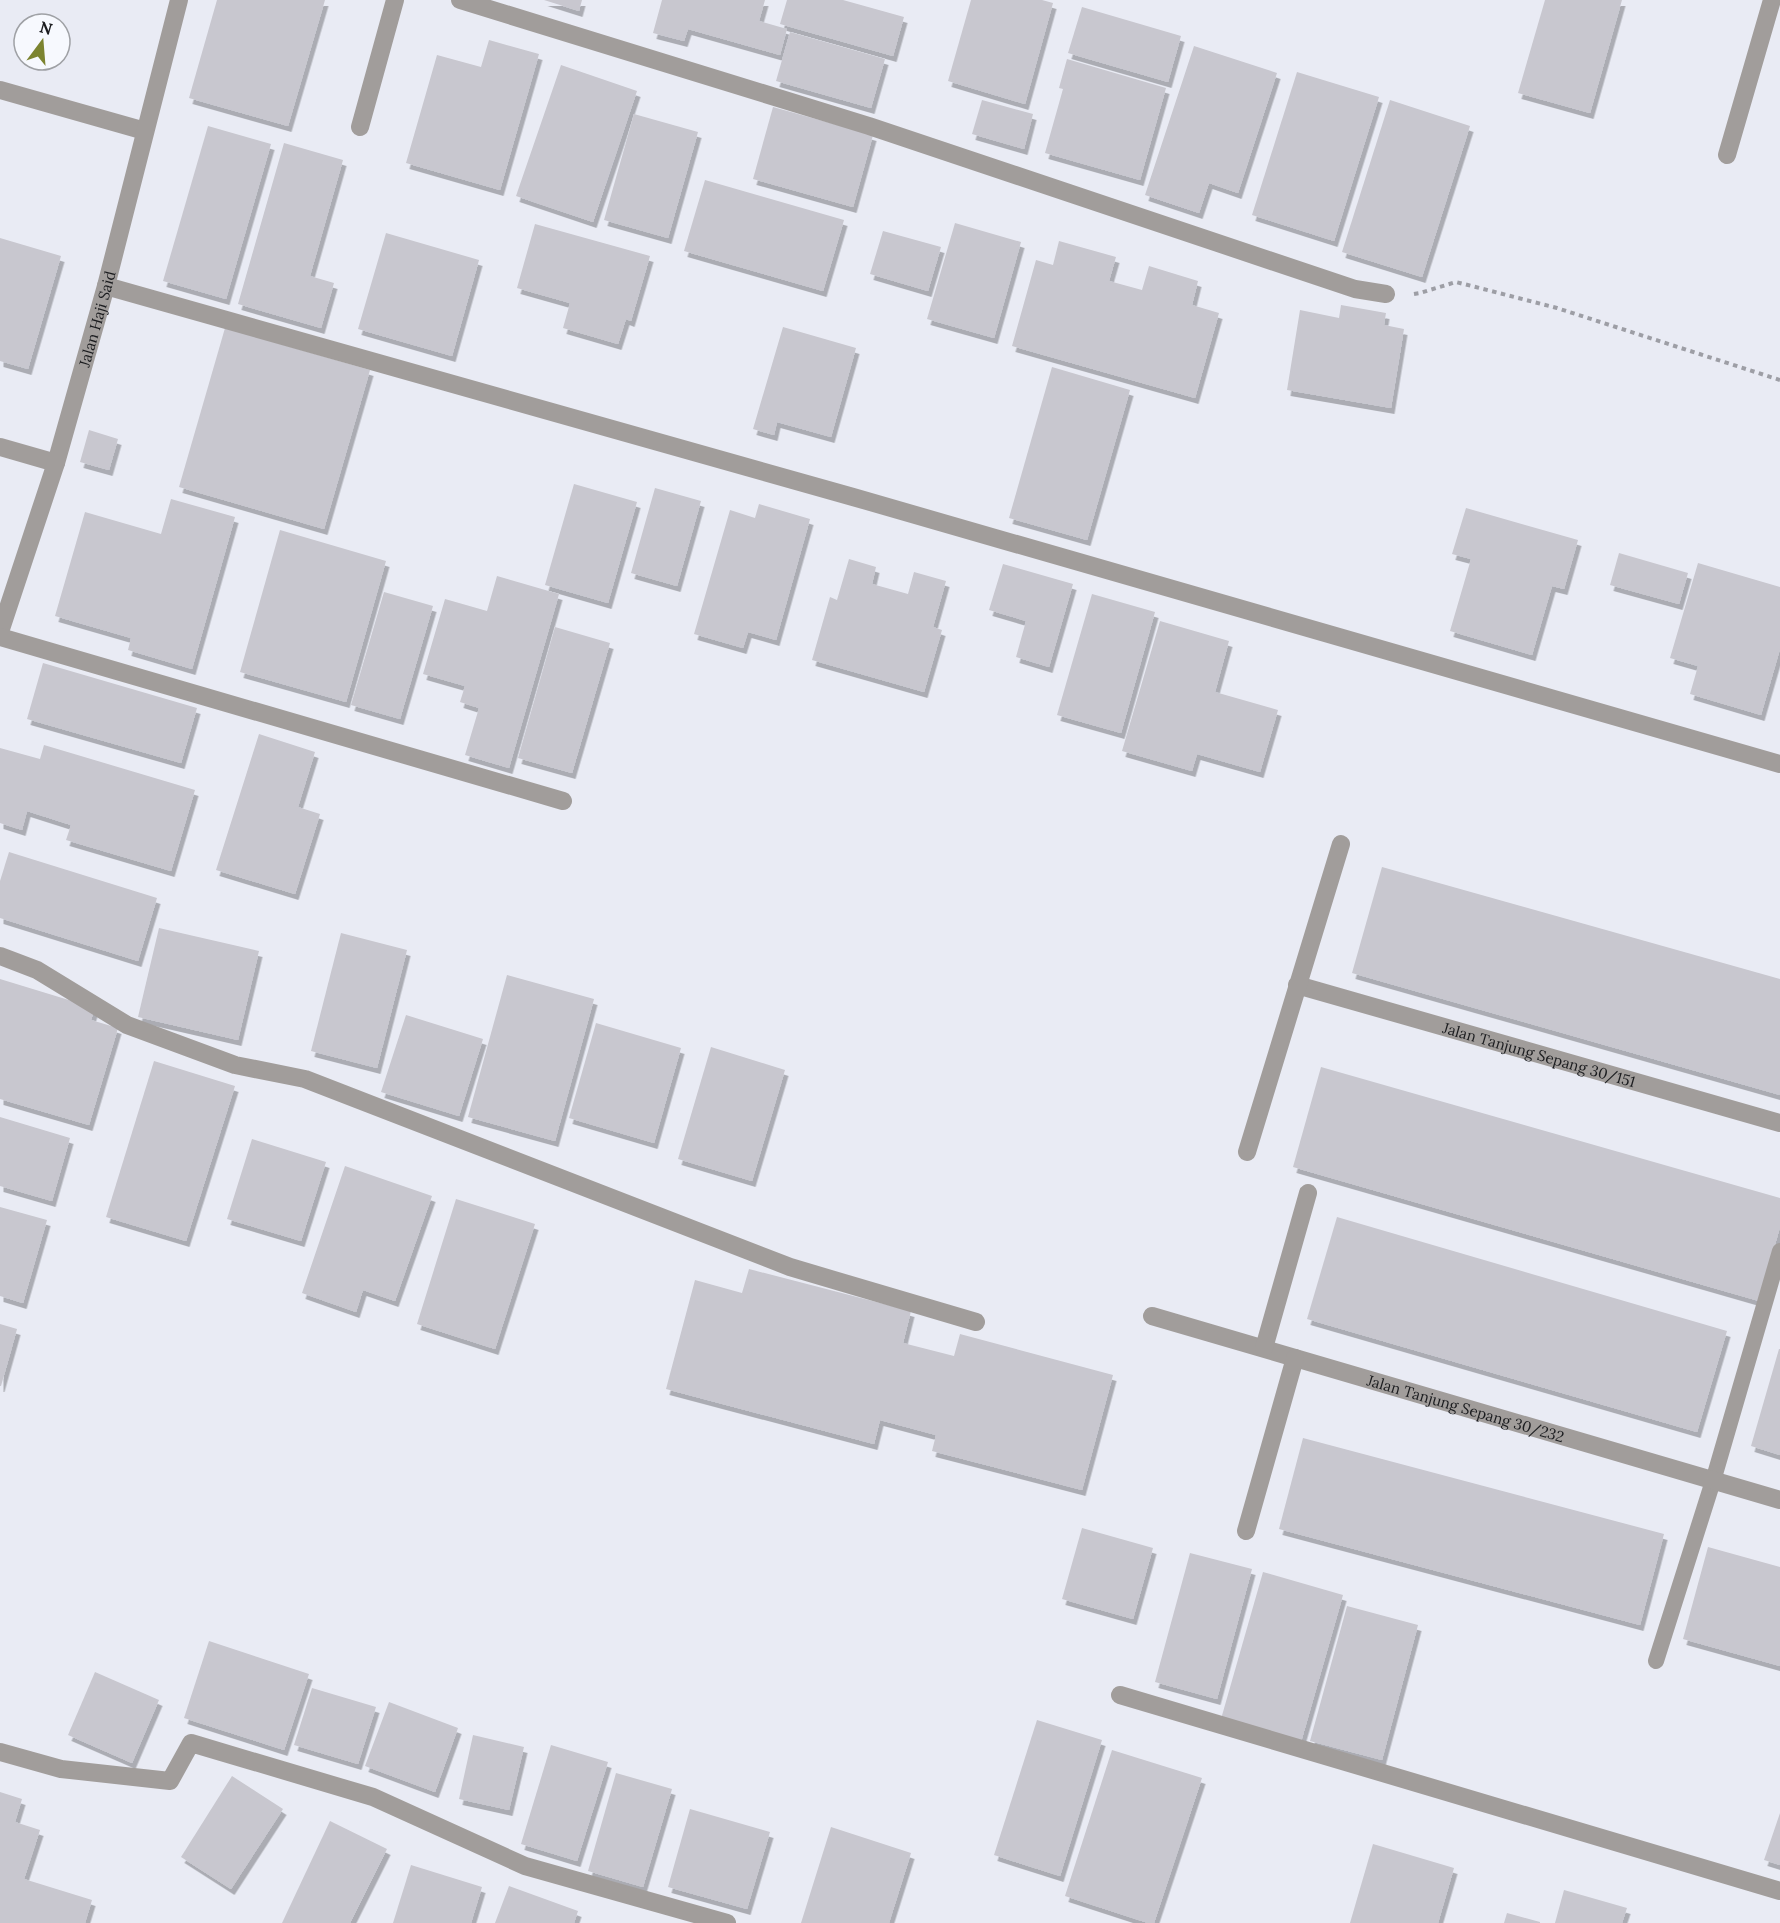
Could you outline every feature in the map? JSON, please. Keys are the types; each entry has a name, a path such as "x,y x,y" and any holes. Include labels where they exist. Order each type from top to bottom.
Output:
{"street":[{"name":"Jalan Haji Said","path":"0,634 56,463 106,286 179,0"},
{"path":"360,126 395,0"},
{"path":"460,0 868,126 1355,289 1386,294"},
{"path":"1727,155 1774,5"},
{"path":"0,90 145,131"},
{"path":"106,286 842,494 1780,764"},
{"path":"0,447 56,463"},
{"path":"0,634 563,801"},
{"path":"1248,1152 1341,843"},
{"path":"0,956 38,969 127,1025 236,1065 305,1079 790,1267 976,1322"},
{"name":"Jalan Tanjung Sepang 30/151","path":"1297,985 1780,1123"},
{"path":"1264,1348 1308,1193"},
{"name":"Jalan Tanjung Sepang 30/232","path":"1152,1316 1780,1500"},
{"path":"1246,1531 1295,1358"},
{"path":"1120,1695 1780,1891"},
{"path":"0,1752 62,1769 170,1781 191,1743 373,1797 525,1866 727,1923"}],"lane":[{"path":"1656,1661 1713,1480 1780,1251"}],"path":[{"path":"1386,294 1420,294 1456,282 1557,308 1780,380"}],"building":[{"path":"217,0 325,0 288,126 189,98"},
{"path":"544,0 582,0 579,11"},
{"path":"662,0 765,0 759,21 787,29 780,55 688,29 684,41 653,33"},
{"path":"787,0 843,0 904,17 893,56 780,24"},
{"path":"971,0 1042,0 1053,3 1025,104 948,81"},
{"path":"1545,0 1622,0 1590,113 1518,93"},
{"path":"1082,7 1181,36 1168,82 1068,53"},
{"path":"790,32 885,59 871,108 776,81"},
{"path":"489,40 539,54 500,190 406,163 437,55 481,67"},
{"path":"1194,46 1277,73 1238,193 1209,183 1199,213 1145,195"},
{"path":"1067,59 1166,88 1140,180 1045,153 1063,89 1059,88"},
{"path":"561,65 637,91 593,222 516,196"},
{"path":"1297,72 1379,97 1334,241 1252,215"},
{"path":"982,100 1033,114 1024,149 972,134"},
{"path":"1390,100 1470,126 1422,277 1342,252"},
{"path":"773,107 873,135 853,207 753,179"},
{"path":"634,114 698,132 668,238 604,220"},
{"path":"208,126 271,144 226,299 163,281"},
{"path":"284,143 343,160 310,276 334,283 321,328 238,304"},
{"path":"705,180 844,220 823,291 684,251"},
{"path":"955,223 1021,242 994,338 927,319"},
{"path":"535,224 650,256 631,321 626,319 618,344 563,328 570,303 517,288"},
{"path":"883,231 941,247 928,291 870,274"},
{"path":"386,233 479,260 452,356 358,329"},
{"path":"0,238 61,256 28,369 0,361"},
{"path":"1059,241 1116,257 1109,281 1142,290 1149,266 1198,281 1192,305 1219,313 1195,398 1012,346 1036,260 1053,265"},
{"path":"1341,305 1386,313 1384,325 1404,329 1391,408 1287,390 1300,310 1339,318"},
{"path":"783,327 856,348 831,437 777,422 774,435 753,429"},
{"path":"225,328 370,370 324,529 179,487"},
{"path":"1052,367 1130,390 1087,540 1009,518"},
{"path":"89,430 118,439 109,470 80,462"},
{"path":"574,484 637,502 608,603 545,585"},
{"path":"655,488 701,501 677,586 631,573"},
{"path":"171,499 235,517 192,669 128,650 131,638 55,616 85,512 161,534"},
{"path":"759,504 810,519 776,640 748,632 743,648 694,634 730,510 755,518"},
{"path":"1466,508 1578,540 1564,589 1552,586 1532,655 1450,631 1471,559 1452,554"},
{"path":"280,530 386,561 346,702 240,672"},
{"path":"1619,553 1688,573 1679,604 1610,585"},
{"path":"849,559 876,567 872,584 908,594 914,572 946,581 933,627 942,630 924,692 812,660 830,597 837,600"},
{"path":"1698,563 1780,587 1780,649 1761,715 1690,694 1698,666 1670,658"},
{"path":"1003,564 1073,584 1049,667 1016,657 1026,621 989,610"},
{"path":"497,576 559,594 509,768 465,755 479,708 460,702 465,686 423,674 445,599 487,611"},
{"path":"384,592 433,606 400,719 351,705"},
{"path":"1092,594 1155,612 1121,733 1057,715"},
{"path":"1160,621 1229,641 1215,692 1278,710 1260,772 1197,754 1192,771 1122,751"},
{"path":"555,627 610,643 572,773 518,758"},
{"path":"43,663 197,708 181,763 27,719"},
{"path":"259,734 315,752 298,807 320,814 295,894 216,870"},
{"path":"44,745 195,790 171,871 66,840 71,825 27,811 22,830 0,823 0,748 40,759"},
{"path":"9,852 157,898 138,961 0,918 0,881"},
{"path":"1382,867 1780,979 1780,1095 1352,973"},
{"path":"159,928 259,951 238,1040 138,1017"},
{"path":"341,933 407,950 377,1068 311,1051"},
{"path":"507,975 594,999 555,1141 468,1117"},
{"path":"0,979 95,1008 91,1020 118,1028 89,1125 0,1099"},
{"path":"406,1015 483,1039 459,1116 381,1092"},
{"path":"596,1023 681,1048 654,1143 569,1118"},
{"path":"711,1047 785,1070 752,1181 678,1159"},
{"path":"154,1061 235,1086 186,1241 106,1217"},
{"path":"1321,1067 1780,1198 1780,1227 1759,1301 1293,1167"},
{"path":"0,1117 70,1138 52,1201 0,1186"},
{"path":"252,1139 326,1162 301,1241 227,1219"},
{"path":"345,1166 432,1196 395,1301 363,1290 356,1312 302,1293"},
{"path":"456,1199 535,1224 495,1349 417,1324"},
{"path":"0,1207 47,1220 23,1303 0,1296"},
{"path":"1337,1217 1727,1331 1697,1432 1307,1319"},
{"path":"749,1269 911,1311 903,1343 954,1356 960,1334 1113,1375 1082,1490 932,1451 936,1435 880,1420 874,1444 666,1389 695,1280 742,1293"},
{"path":"0,1324 17,1329 1,1386 0,1386"},
{"path":"1780,1349 1780,1455 1751,1446"},
{"path":"1303,1438 1664,1534 1640,1625 1279,1529"},
{"path":"1082,1528 1153,1548 1133,1619 1062,1599"},
{"path":"1708,1547 1780,1567 1780,1666 1683,1639"},
{"path":"1190,1553 1252,1569 1217,1699 1155,1682"},
{"path":"1263,1572 1343,1595 1301,1742 1221,1719"},
{"path":"1347,1606 1418,1625 1382,1760 1310,1741"},
{"path":"209,1641 309,1674 284,1750 184,1718"},
{"path":"95,1672 159,1700 132,1763 68,1735"},
{"path":"312,1688 376,1707 358,1764 294,1745"},
{"path":"389,1702 458,1728 435,1792 365,1766"},
{"path":"1037,1720 1102,1740 1060,1876 994,1855"},
{"path":"473,1735 524,1747 509,1810 459,1799"},
{"path":"551,1745 608,1762 577,1861 521,1844"},
{"path":"1112,1750 1202,1778 1154,1923 1065,1896"},
{"path":"616,1773 672,1789 643,1887 588,1871"},
{"path":"232,1776 283,1809 231,1889 181,1857"},
{"path":"0,1792 22,1799 15,1822 40,1830 24,1879 92,1900 85,1923 0,1923"},
{"path":"690,1809 770,1832 747,1909 668,1887"},
{"path":"1780,1813 1780,1865 1764,1860"},
{"path":"330,1821 387,1849 350,1923 282,1923"},
{"path":"831,1827 911,1853 889,1923 801,1923"},
{"path":"1373,1844 1454,1868 1438,1923 1350,1923"},
{"path":"411,1865 482,1887 471,1923 393,1923"},
{"path":"509,1886 578,1911 574,1923 495,1923"},
{"path":"1564,1890 1627,1908 1622,1923 1555,1923"},
{"path":"1507,1913 1540,1922 1540,1923 1504,1923"}]}
